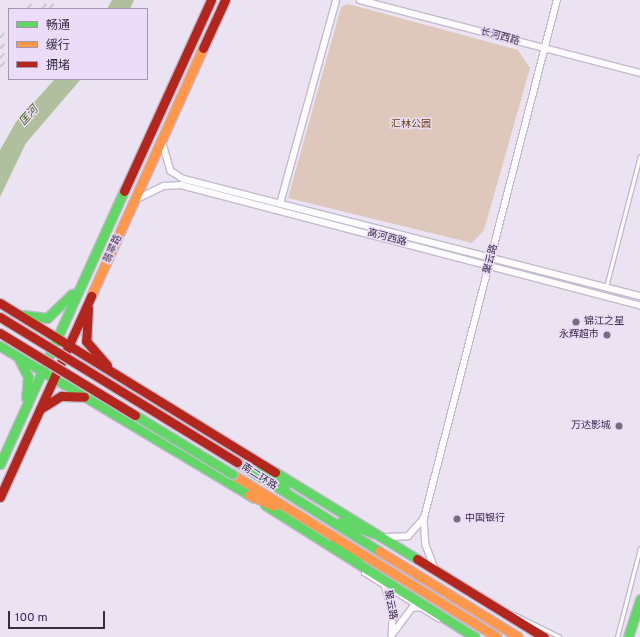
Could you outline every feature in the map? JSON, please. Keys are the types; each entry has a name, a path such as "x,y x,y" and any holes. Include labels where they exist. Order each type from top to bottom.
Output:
{"main road":[{"name":"翡翠路","path":"0,464 76,290 211,0"},
{"name":"翡翠路","path":"0,497 225,0"},
{"path":"20,315 47,318 76,290"},
{"path":"0,303 544,637"},
{"path":"88,303 86,341 112,372"},
{"name":"南二环路","path":"0,317 238,462 309,508 518,637"},
{"name":"南二环路","path":"0,333 317,525 497,637"},
{"path":"0,346 249,495 475,637"},
{"path":"17,356 28,377 26,405"},
{"path":"40,409 61,396 87,398"},
{"path":"260,464 309,508"},
{"path":"249,495 308,520"},
{"path":"320,514 375,534"},
{"path":"317,525 362,566"},
{"path":"628,637 640,599"}],"street":[{"path":"280,204 336,0"},
{"name":"长河西路","path":"360,0 640,73"},
{"name":"聚云路","path":"424,518 557,0"},
{"name":"高河西路","path":"162,140 171,171 184,180 640,296"},
{"name":"高河西路","path":"135,200 164,186 181,186 640,305"},
{"path":"375,534 391,538 408,536 424,518"},
{"path":"424,518 426,545 436,571"},
{"name":"聚云路","path":"382,579 387,588 393,635"},
{"path":"418,607 428,608"},
{"name":"聚云路","path":"393,635 412,608 418,607"}],"lane":[{"path":"606,287 640,156"},
{"path":"617,637 640,548"},
{"path":"362,566 363,573 467,637"},
{"path":"484,600 560,637"}],"green space":[{"name":"汇林公园","path":"348,4 518,50 530,68 484,230 472,243 288,198 341,7"}],"water":[{"path":"112,0 134,0 130,8 108,8"},
{"name":"匡河","path":"54,80 80,80 26,143 0,197 0,150 16,122"}],"railway":[{"path":"28,8 35,0"},
{"path":"43,8 49,0"},
{"path":"50,8 57,0"},
{"path":"0,38 8,29"},
{"path":"0,49 8,39"},
{"path":"0,58 8,50"},
{"path":"0,67 8,59"}],"traffic: fast":[{"path":"0,464 124,191"},
{"path":"23,315 47,318 72,294"},
{"path":"0,346 254,498"},
{"path":"18,357 28,377 26,398"},
{"path":"135,415 232,474"},
{"path":"237,462 379,551"},
{"path":"260,464 285,487"},
{"path":"275,472 417,559"},
{"path":"265,505 475,637"},
{"path":"341,522 375,534"},
{"path":"335,541 362,566"},
{"path":"628,637 640,599"}],"traffic: slow":[{"path":"91,296 203,48"},
{"path":"232,474 497,637"},
{"path":"249,495 274,506"},
{"path":"379,551 518,637"}],"traffic: jam":[{"path":"124,191 211,0"},
{"path":"203,48 225,0"},
{"path":"0,497 91,296"},
{"path":"0,303 275,472"},
{"path":"88,308 86,341 107,365"},
{"path":"0,317 237,462"},
{"path":"0,333 135,415"},
{"path":"40,409 61,396 84,397"},
{"path":"417,559 544,637"}],"place":[{"name":"锦江之星","path":"576,322"},
{"name":"永辉超市","path":"607,335"},
{"name":"万达影城","path":"619,426"},
{"name":"中国银行","path":"457,519"}]}
